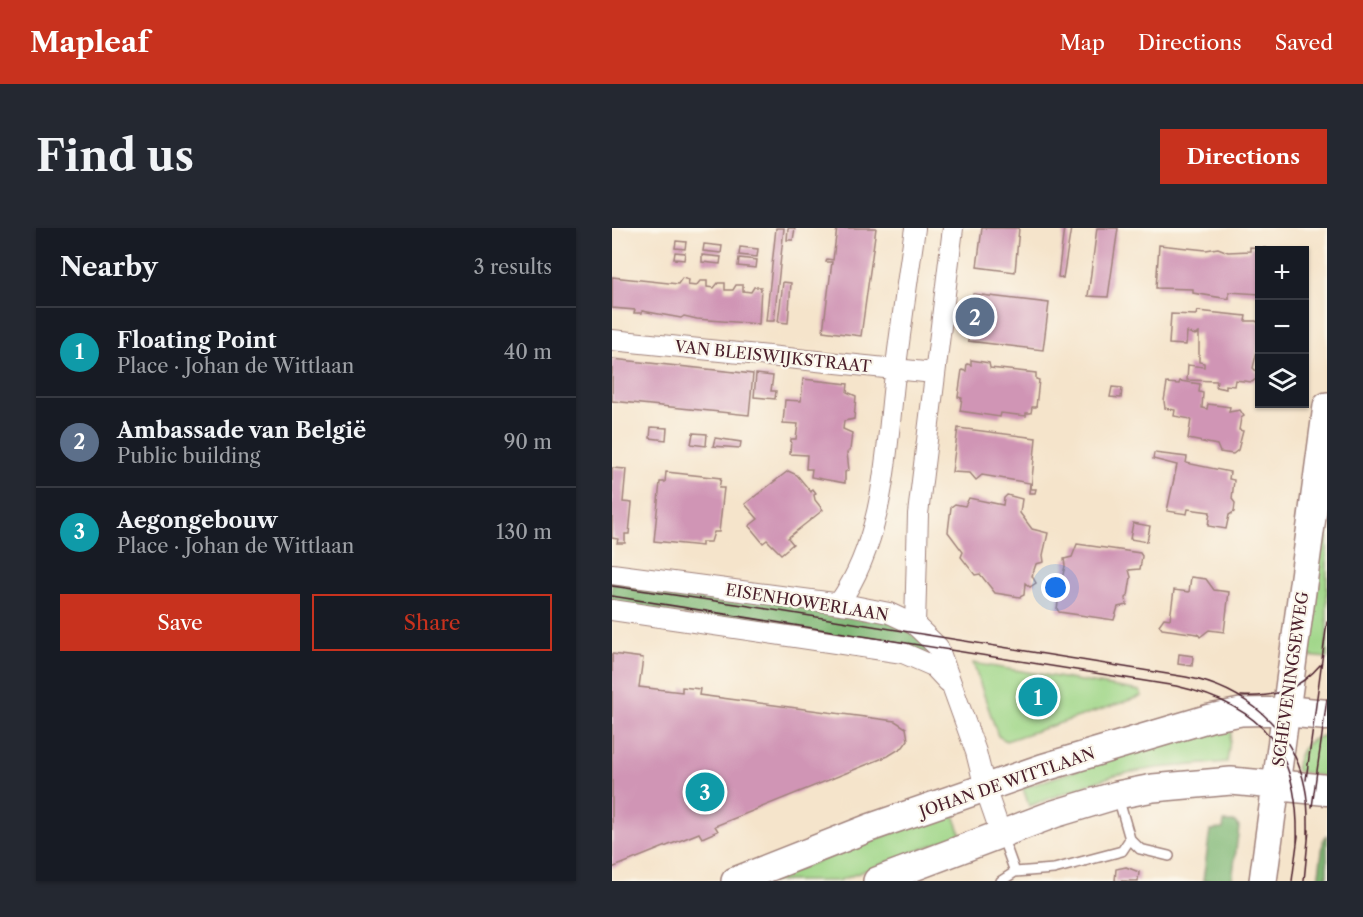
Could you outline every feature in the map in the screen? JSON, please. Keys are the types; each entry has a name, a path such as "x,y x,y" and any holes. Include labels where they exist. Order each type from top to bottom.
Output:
{"main road":[{"name":"SCHEVENINGSEWEG","path":"1263,881 1327,406"},
{"path":"1285,711 1327,715"},
{"name":"JOHAN DE WITTLAAN","path":"735,881 870,828 1042,768 1210,718 1241,712 1285,711"},
{"path":"877,881 1001,834 1117,795 1153,788 1231,781 1327,790"}],"street":[{"path":"839,603 855,581 862,564 878,507 915,228"},
{"path":"915,625 916,530 953,228"},
{"name":"VAN BLEISWIJKSTRAAT","path":"612,340 934,373"},
{"name":"EISENHOWERLAAN","path":"612,574 839,603 889,612 915,625 938,647 979,762 985,788 1001,834"},
{"name":"EISENHOWERLAAN","path":"612,610 903,653 933,666 943,674 957,698"}],"lane":[{"path":"1117,795 1130,839 1140,849 1169,856"},
{"path":"1001,834 1015,872"},
{"path":"1001,881 1015,872 1054,869 1122,851 1130,839"}],"green space":[{"path":"1315,508 1327,510 1327,658 1296,655"},
{"path":"612,576 881,617 903,625 935,654 612,603"},
{"path":"973,663 1140,691 1142,696 1006,741 998,736"},
{"path":"1232,725 1227,762 1157,768 1115,775 1029,806 1023,788 1116,757"},
{"path":"1327,735 1327,777 1296,771 1304,747 1313,739"},
{"path":"952,810 961,834 838,881 766,881"},
{"path":"1224,822 1235,822 1239,827 1232,881 1203,881 1210,830 1223,829"},
{"path":"1327,836 1327,881 1318,881 1324,837"}],"building":[{"path":"776,228 784,228 774,321 766,321"},
{"path":"788,228 795,228 793,240 787,240"},
{"path":"837,228 876,228 861,336 823,331 832,262 826,262 827,259 833,260"},
{"path":"982,228 1019,228 1015,272 977,267"},
{"path":"1064,228 1071,228 1063,278 1058,277"},
{"path":"1097,228 1118,228 1108,297 1088,296"},
{"path":"676,241 686,242 685,249 675,248"},
{"path":"704,244 722,246 721,253 703,251"},
{"path":"1159,245 1206,250 1218,248 1228,252 1250,251 1250,247 1255,247 1255,294 1229,292 1229,299 1193,293 1193,289 1156,288"},
{"path":"740,247 758,249 757,257 739,255"},
{"path":"675,252 685,253 684,260 674,259"},
{"path":"702,255 721,257 720,264 702,262"},
{"path":"739,258 757,260 756,268 738,266"},
{"path":"612,277 678,284 682,278 689,280 688,285 696,286 700,281 707,281 707,287 714,288 718,283 725,283 725,290 733,290 736,285 743,285 743,291 751,292 754,287 761,287 759,324 684,316 681,318 642,311 642,313 634,313 635,310 612,308"},
{"path":"783,282 791,283 788,323 778,322"},
{"path":"973,294 1049,303 1043,350 968,341"},
{"path":"1197,311 1246,316 1245,321 1255,321 1253,368 1255,380 1252,382 1235,380 1234,386 1226,385 1226,389 1216,387 1217,381 1187,380 1188,365 1204,367 1204,363 1199,362 1199,333 1195,335 1187,332 1186,345 1169,344 1171,314 1196,315"},
{"path":"612,359 753,374 749,415 612,401"},
{"path":"971,360 989,363 990,368 1036,373 1036,379 1039,380 1036,407 1032,407 1031,413 1026,413 1026,416 1001,413 1000,417 960,411 962,398 958,397 962,370 966,371 967,364 971,365"},
{"path":"756,374 773,376 771,391 776,391 775,399 754,397"},
{"path":"803,379 848,384 847,392 856,396 854,419 844,421 843,429 852,433 850,450 847,453 849,470 845,472 845,483 811,477 812,469 806,469 807,455 790,454 791,439 796,439 798,424 783,423 785,400 801,401"},
{"path":"1180,381 1200,384 1199,392 1203,393 1202,408 1207,409 1208,404 1230,407 1229,412 1240,410 1244,416 1241,418 1239,430 1243,431 1238,450 1233,454 1220,452 1217,445 1188,439 1191,419 1174,416 1175,410 1165,408 1167,383 1179,384"},
{"path":"1112,387 1122,388 1121,398 1110,397"},
{"path":"651,427 667,428 666,440 650,438"},
{"path":"958,428 1036,438 1031,489 1036,489 1035,493 1029,493 1030,483 982,475 976,480 970,473 952,472"},
{"path":"693,433 707,434 706,446 691,444"},
{"path":"715,438 741,442 740,448 713,446"},
{"path":"1154,453 1187,457 1186,463 1230,472 1229,479 1234,480 1232,499 1235,503 1234,512 1229,515 1226,529 1208,526 1210,512 1188,509 1187,514 1167,511 1177,465 1153,459"},
{"path":"612,468 626,469 623,502 632,503 629,534 625,534 625,543 617,543 618,539 612,538"},
{"path":"788,471 797,475 811,492 813,489 816,493 815,500 823,510 788,538 793,544 781,554 767,540 763,543 749,526 758,519 745,504"},
{"path":"666,472 721,478 719,488 724,488 719,532 714,532 711,542 702,542 702,546 654,541 660,482 665,482"},
{"path":"1007,495 1022,499 1020,513 1032,529 1048,533 1043,555 1044,562 1036,564 1032,576 1036,583 1030,587 1025,583 1024,595 1020,597 995,593 980,574 975,575 961,557 963,552 948,532 951,507 955,504 965,506 969,498 1003,505"},
{"path":"1133,523 1150,526 1147,542 1130,539"},
{"path":"1077,544 1140,553 1142,556 1140,569 1129,570 1131,577 1126,598 1127,605 1118,607 1114,620 1059,612 1057,609 1059,596 1053,588 1061,583 1065,566 1064,559 1072,557"},
{"path":"1191,577 1206,579 1214,590 1229,592 1224,632 1209,630 1200,637 1198,634 1162,629 1159,625 1164,618 1170,619 1174,590 1189,592"},
{"path":"612,654 643,658 639,687 682,692 682,687 700,689 699,695 895,721 906,728 908,740 903,747 888,756 715,826 718,831 702,838 699,833 612,868"},
{"path":"1179,654 1193,656 1192,666 1178,664"},
{"path":"1126,867 1139,872 1138,881 1115,881 1116,869"}],"tram line":[{"path":"612,586 743,605 1207,682 1246,701 1263,714 1290,746 1299,766 1306,793 1308,839"},
{"path":"612,596 1176,686 1207,695 1233,706 1254,720 1271,738 1284,759 1292,783 1297,843"},
{"path":"1306,780 1327,622"},
{"path":"1241,696 1275,694 1295,686 1321,664"},
{"path":"1312,807 1327,699"},
{"path":"1304,881 1309,830"},
{"path":"1292,881 1298,836"}],"place":[{"name":"Ambassade van België","path":"975,317"},
{"name":"Floating Point","path":"1038,697"},
{"name":"Aegongebouw","path":"705,792"}]}
